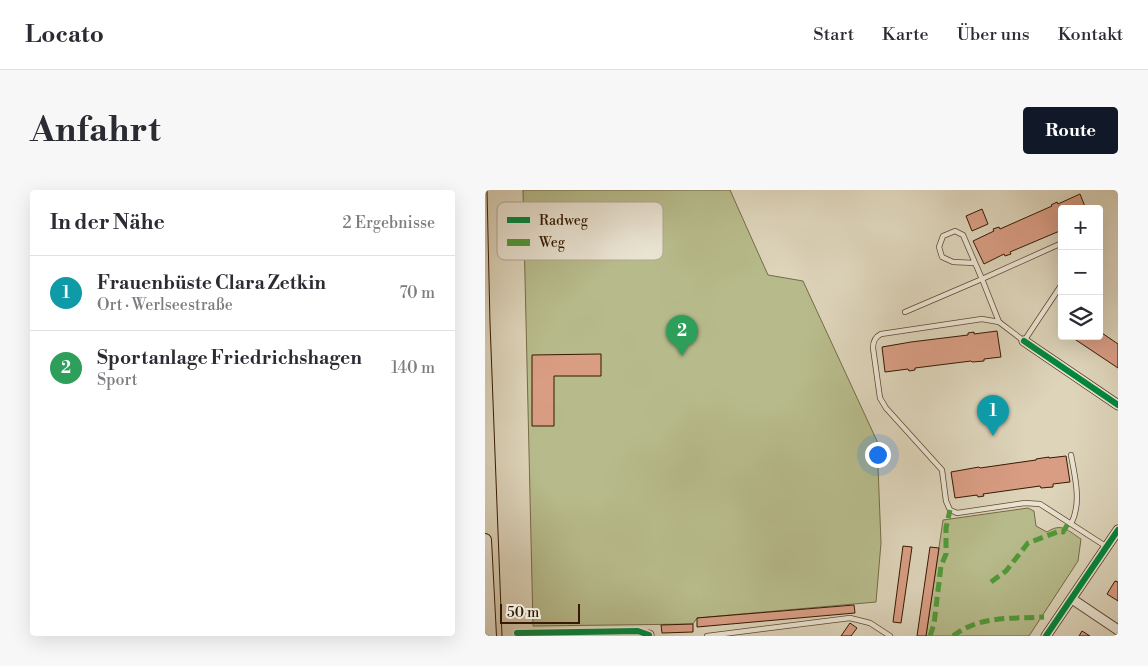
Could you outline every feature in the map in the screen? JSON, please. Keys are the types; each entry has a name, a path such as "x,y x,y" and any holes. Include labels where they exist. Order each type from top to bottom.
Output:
{"main road":[{"path":"485,540 490,636"}],"street":[{"path":"1025,341 1118,405"},
{"path":"1046,636 1118,530"},
{"path":"1072,599 1118,630"}],"lane":[{"path":"975,263 953,262 942,257 939,246 943,236 955,231 963,235 982,279 999,322"},
{"path":"905,312 1058,245"},
{"path":"1058,290 1025,341 999,322 982,319 881,334 876,337 873,342 873,348 880,398 886,408 941,470 946,502 950,510 957,513 1033,502 1045,506 1107,547"},
{"path":"1071,455 1077,496 1074,518 1071,524"},
{"path":"707,636 850,618 870,623 890,636"}],"green space":[{"path":"523,190 730,190 768,275 803,281 877,441 881,543 876,602 697,618 693,624 533,626 525,260 663,260 663,202 523,202"},
{"path":"1028,508 1034,511 1036,526 1047,532 1057,528 1065,529 1081,539 1078,561 1029,636 926,636 943,520"}],"building":[{"path":"1080,194 1084,205 1058,205 1058,232 1010,252 1011,254 1005,256 1004,254 984,264 973,241 994,231 993,229 999,227 1000,229 1057,202 1058,204"},
{"path":"982,209 988,224 972,231 966,216"},
{"path":"997,331 1001,357 984,359 984,361 915,368 915,370 909,371 908,369 885,372 882,347 968,335 968,333 974,332 974,334"},
{"path":"1103,334 1118,344 1118,368 1076,340 1103,340"},
{"path":"601,354 601,376 554,376 554,426 532,426 532,355"},
{"path":"1066,456 1070,482 1053,484 1053,487 1041,488 1040,486 983,494 984,496 978,497 977,495 955,498 951,472"},
{"path":"903,546 912,547 901,623 893,622"},
{"path":"930,547 939,548 926,636 917,636"},
{"path":"1115,581 1118,582 1118,601 1107,594"},
{"path":"854,605 855,613 697,627 697,618"},
{"path":"850,623 857,628 851,636 841,636"},
{"path":"693,624 693,632 662,633 661,625"},
{"path":"1082,631 1090,636 1079,636"}],"tram line":[{"path":"487,190 502,636"}],"marked path":[{"path":"930,636 934,624 941,566 946,554 946,528 950,510"},
{"path":"991,582 1006,571 1028,543 1060,531 1063,532 1069,522"},
{"path":"953,636 974,624 985,621 1044,617"}],"cycle path":[{"path":"1024,341 1118,405"},
{"path":"1046,636 1118,530"},
{"path":"517,633 638,631 649,635"}],"place":[{"name":"Sportanlage Friedrichshagen","path":"682,356"},
{"name":"Frauenbüste Clara Zetkin","path":"993,436"}]}
